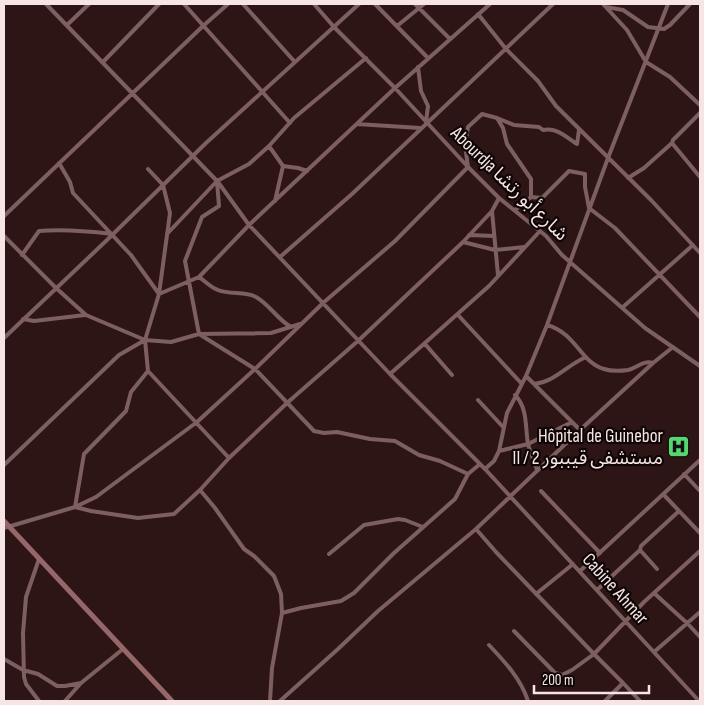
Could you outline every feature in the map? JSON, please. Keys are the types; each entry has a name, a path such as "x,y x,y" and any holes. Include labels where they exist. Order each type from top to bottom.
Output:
{"street":[{"name":"Cabine Ahmar","path":"46,4 217,181 250,225 390,374 485,469 699,701"},
{"path":"67,25 89,4"},
{"path":"103,62 159,4"},
{"path":"184,4 290,123"},
{"path":"4,216 228,4"},
{"path":"243,4 294,61"},
{"name":"Abourdja شارع أبو رتشا","path":"314,4 334,27 396,88 468,167 500,198 540,231 570,262 645,328 700,366"},
{"path":"4,338 193,156 294,61 359,4"},
{"path":"374,4 428,58"},
{"path":"415,4 450,39"},
{"path":"397,26 424,4"},
{"path":"158,294 199,277 250,225 357,124 490,4"},
{"path":"280,257 352,194 553,4"},
{"path":"485,469 494,462 499,451 507,413 526,376 668,4"},
{"path":"604,5 623,10 648,27 664,29 690,4"},
{"path":"604,5 627,30 646,62 670,77 700,105"},
{"path":"478,14 506,49 538,81 556,106 700,253"},
{"path":"167,234 217,181 249,164 290,123 366,58"},
{"path":"418,68 421,91 428,106 426,122"},
{"path":"628,178 644,168 672,143 700,113"},
{"path":"7,528 75,507 104,492 197,422 256,369 300,324 395,241 468,167 465,145 468,127 482,114 514,125 539,127 543,130 550,128 560,132 577,144 580,130"},
{"path":"498,118 507,144 531,179 531,197"},
{"path":"357,124 420,128"},
{"path":"672,143 700,177"},
{"path":"269,146 283,166 307,171"},
{"path":"59,163 70,182 73,193 131,255 158,294"},
{"path":"275,201 283,166"},
{"path":"148,170 163,185 170,213 158,294 144,340 148,371 229,458"},
{"path":"515,210 531,197 542,198 569,171 584,174 584,187 589,208 614,228 700,317"},
{"path":"217,181 219,206 202,217 185,261 199,334 256,369 314,431 324,433 337,432 370,439 395,441 419,456 440,461 468,474"},
{"path":"75,507 138,518 174,514 287,403 359,340 463,242 492,211 500,198"},
{"path":"492,211 498,275"},
{"path":"22,255 39,231 59,229 80,230 113,235"},
{"path":"390,374 489,286 540,231"},
{"path":"469,235 494,236"},
{"path":"4,236 86,315 144,340 171,342 199,334 271,333 300,324"},
{"path":"463,242 496,250 524,247"},
{"path":"622,307 693,245"},
{"path":"199,277 218,290 254,296 265,303 281,320 291,327"},
{"path":"23,319 34,321 86,315"},
{"path":"458,315 521,383"},
{"path":"546,325 557,328 565,333 586,357 604,370 627,370 646,362 653,363"},
{"path":"4,465 119,355 144,340"},
{"path":"424,344 452,374"},
{"path":"280,701 378,611 476,529 580,430 653,363 674,347"},
{"path":"534,384 549,381 575,361 586,357"},
{"path":"75,507 84,454 126,411 131,392 148,371"},
{"path":"526,376 580,430"},
{"path":"515,395 521,402 524,412 528,444 537,470"},
{"path":"478,400 503,427"},
{"path":"499,451 528,444 572,422"},
{"path":"580,571 700,460"},
{"path":"282,613 341,601 354,593 394,553 455,499 468,474 480,464"},
{"path":"684,474 700,491"},
{"path":"200,490 216,508 244,549 274,576 281,594 282,613 272,668 270,701"},
{"path":"541,492 600,553"},
{"path":"663,494 700,533"},
{"path":"597,590 679,511"},
{"path":"329,554 364,525 398,519 423,527"},
{"path":"4,521 7,528 39,559 172,701"},
{"path":"476,529 640,701"},
{"path":"640,550 657,569"},
{"path":"514,631 555,673 562,675 594,654 654,593 700,550"},
{"path":"39,559 26,597 23,633 23,670 26,684 39,701"},
{"path":"536,594 573,564"},
{"path":"654,593 700,637"},
{"path":"654,652 700,612"},
{"path":"489,645 520,683 528,701"},
{"path":"65,701 81,683 124,649"},
{"path":"4,659 23,670 38,674 56,686 81,683"},
{"path":"605,701 623,683"}],"place":[{"name":"Hôpital de Guinebor II / مستشفى قيببور 2","path":"679,447"}]}
